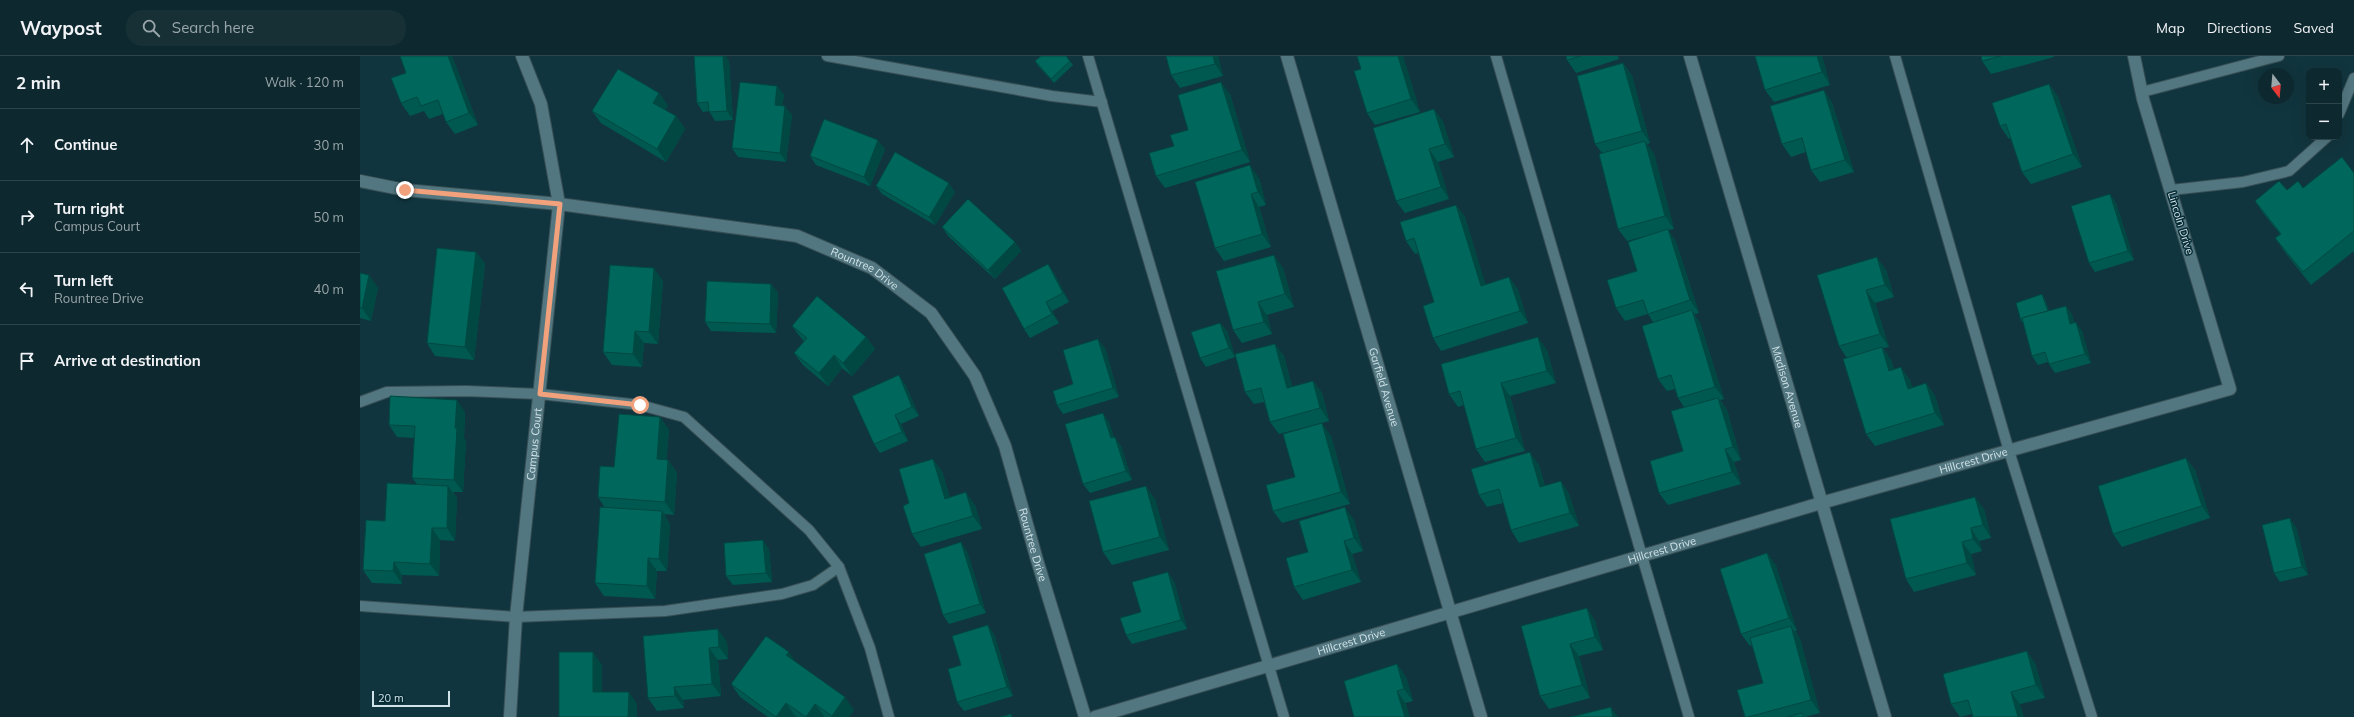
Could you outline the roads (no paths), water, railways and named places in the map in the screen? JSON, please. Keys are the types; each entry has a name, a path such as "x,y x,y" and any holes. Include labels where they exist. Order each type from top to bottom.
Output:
{"street":[{"name":"Campus Court","path":"510,717 516,617 560,204 540,104 522,56"},
{"name":"Garfield Avenue","path":"1287,56 1481,717"},
{"name":"Madison Avenue","path":"1690,56 1885,717"},
{"name":"Lincoln Drive","path":"2134,56 2142,92 2230,389"},
{"name":"Rountree Drive","path":"360,181 405,190 560,204 797,236 872,268 931,313 975,376 1006,446 1037,560 1085,717"},
{"name":"Hillcrest Drive","path":"1095,717 1452,614 1821,504 2230,389"}],"lane":[{"path":"827,56 1052,96 1102,102"},
{"path":"1088,56 1284,717"},
{"path":"1496,56 1689,717"},
{"path":"1895,56 2009,451 2092,717"},
{"path":"2142,92 2279,56"},
{"path":"2342,107 2354,78"},
{"path":"2171,190 2244,182 2289,171 2325,140"},
{"path":"360,402 387,392 466,391 540,394 640,405 684,417 809,530 839,566 870,648 889,717"},
{"path":"360,606 516,617 665,612 782,594 813,585 839,566"}]}
